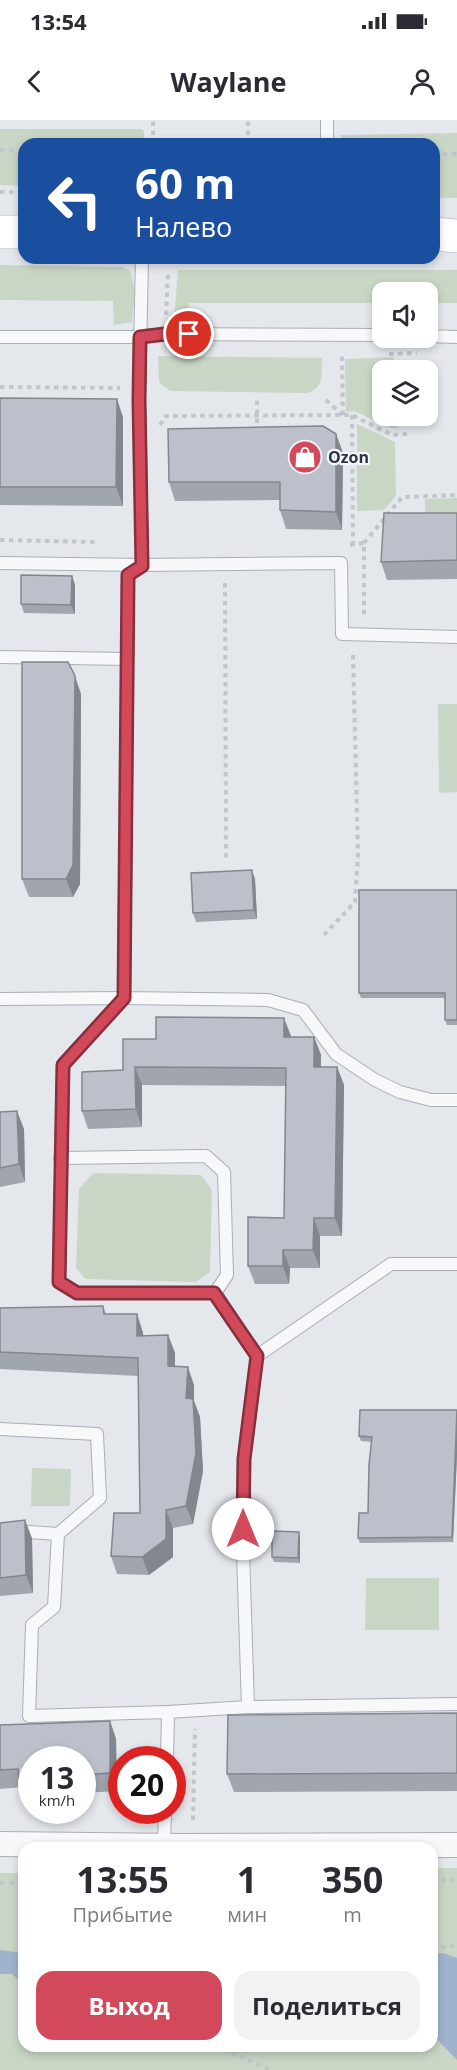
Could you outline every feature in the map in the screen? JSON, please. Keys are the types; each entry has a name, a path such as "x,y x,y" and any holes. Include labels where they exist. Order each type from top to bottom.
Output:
{"main road":[{"path":"0,232 18,232"}],"street":[{"path":"0,1844 18,1844"},
{"path":"438,1845 457,1845"}],"lane":[{"path":"327,120 327,138"},
{"path":"142,264 139,388 142,566"},
{"path":"0,337 140,337 165,334 372,335"},
{"path":"438,336 457,337"},
{"path":"0,563 142,566 341,563 342,634 457,637"},
{"path":"142,566 128,575 124,998 63,1065 59,1282 77,1293 214,1293"},
{"path":"0,657 127,659"},
{"path":"0,999 267,1000 303,1010 336,1054 375,1080 400,1092 431,1100 457,1100"},
{"path":"60,1158 206,1156 224,1172 226,1275 214,1293"},
{"path":"257,1356 392,1264 457,1264"},
{"path":"214,1293 257,1356 244,1459 243,1552 248,1707"},
{"path":"0,1429 97,1434 100,1498 58,1534 0,1530"},
{"path":"58,1534 54,1606 32,1624 29,1716 248,1707 457,1704"},
{"path":"167,1746 168,1712"},
{"path":"168,1824 173,1842"}],"path":[{"path":"153,120 153,138"},
{"path":"248,120 248,138"},
{"path":"0,150 18,150"},
{"path":"440,154 457,154"},
{"path":"0,192 18,192"},
{"path":"165,334 168,271"},
{"path":"384,354 426,353"},
{"path":"343,415 342,356 352,356"},
{"path":"0,387 139,388"},
{"path":"257,400 257,436"},
{"path":"326,400 343,415"},
{"path":"159,429 166,416 343,415 352,416 393,435 407,434"},
{"path":"341,563 354,545 352,416"},
{"path":"342,545 364,543 402,497 457,495"},
{"path":"0,540 142,544"},
{"path":"324,935 355,902 358,855 352,634 364,617 364,543"},
{"path":"225,565 226,862"},
{"path":"364,617 376,617"},
{"path":"178,1842 192,1827 196,1710"},
{"path":"438,1880 457,1880"},
{"path":"0,1883 18,1883"},
{"path":"438,1948 457,1946"},
{"path":"229,2052 271,2070"}],"green space":[{"path":"0,129 141,129 144,131 144,138 18,138 18,186 0,185"},
{"path":"457,133 457,198 440,198 440,138 341,138 341,135"},
{"path":"0,265 122,267 130,271 134,284 132,322 114,325 113,301 0,300"},
{"path":"178,270 457,270 457,303 438,303 438,282 372,282 372,303 189,303 189,325 174,322"},
{"path":"158,356 322,358 322,374 320,383 308,393 170,391 159,382"},
{"path":"394,357 394,360 372,360 372,419 354,411 346,412 345,359"},
{"path":"357,424 395,442 396,496 384,510 357,511"},
{"path":"457,498 457,531 426,531 425,499"},
{"path":"438,704 457,704 457,792 439,793"},
{"path":"93,1173 201,1175 212,1190 210,1272 196,1282 85,1279 76,1268 79,1189"},
{"path":"32,1468 71,1469 70,1506 31,1506"},
{"path":"366,1578 439,1578 439,1630 365,1630"},
{"path":"438,1868 457,1868 457,2070 0,2070 0,1873 18,1873 18,2052 438,2052"}],"water":[{"path":"0,1950 18,1952 18,1980 12,1974 0,1974"},
{"path":"438,1953 457,1958 457,2060 438,2040"}],"building":[{"path":"0,398 117,399 116,487 0,487"},
{"path":"323,426 336,434 336,512 280,510 280,482 169,482 168,429"},
{"path":"384,513 457,513 457,560 381,562"},
{"path":"21,575 72,576 71,605 21,604"},
{"path":"22,662 68,662 75,676 73,865 66,879 22,879"},
{"path":"252,870 254,910 193,913 191,873"},
{"path":"359,890 457,890 457,1020 445,1020 445,993 359,993"},
{"path":"156,1017 284,1018 284,1037 314,1037 314,1067 337,1067 335,1218 314,1218 313,1250 283,1250 283,1266 248,1266 248,1217 284,1218 286,1068 135,1067 136,1109 82,1111 82,1072 123,1070 123,1039 156,1039"},
{"path":"17,1111 19,1164 0,1168 0,1112"},
{"path":"103,1306 104,1314 137,1314 137,1336 168,1335 168,1366 188,1367 186,1398 193,1399 196,1453 186,1506 166,1510 166,1539 142,1557 111,1556 114,1513 140,1513 138,1358 0,1352 0,1308"},
{"path":"360,1410 457,1410 452,1537 358,1538 359,1513 368,1513 372,1437 359,1436"},
{"path":"25,1520 26,1575 0,1578 0,1523"},
{"path":"272,1531 299,1532 298,1558 272,1557"},
{"path":"457,1713 457,1773 227,1774 228,1715"},
{"path":"110,1721 108,1773 96,1774 96,1746 18,1746 18,1769 0,1770 0,1725"}],"place":[{"name":"Ozon","path":"305,457"}],"route":[{"path":"189,334 140,337 142,566 128,575 124,998 63,1065 59,1282 77,1293 214,1293 257,1356 244,1459 243,1529"}]}
